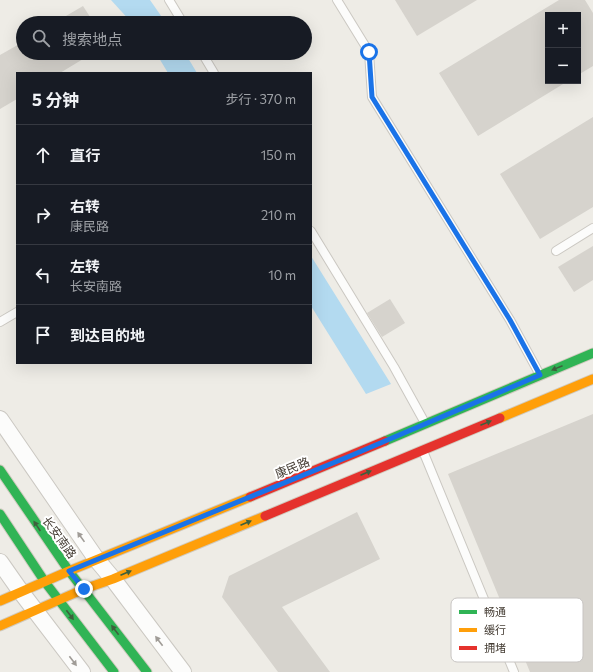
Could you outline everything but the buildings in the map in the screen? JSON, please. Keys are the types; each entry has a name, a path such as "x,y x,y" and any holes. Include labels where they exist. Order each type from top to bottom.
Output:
{"street":[{"name":"康民路","path":"0,601 69,571 350,456 593,353"},
{"path":"0,626 84,589 113,579 593,379"},
{"path":"0,419 97,560 113,579 182,672"},
{"name":"长安南路","path":"0,470 69,571 147,672"},
{"path":"0,514 45,582 114,672"},
{"path":"0,562 82,672"}],"lane":[{"path":"169,0 179,16"},
{"path":"338,0 369,52 372,97 510,320 540,375"},
{"path":"206,60 213,72"},
{"path":"556,251 593,228"},
{"path":"312,234 394,367 425,423"},
{"path":"0,322 16,313"},
{"path":"422,449 483,598"},
{"path":"510,662 514,672"}],"water":[{"path":"111,0 150,0 161,16 126,16"},
{"path":"160,60 189,60 196,72 167,72"},
{"path":"312,258 391,384 366,394 312,308"}],"traffic: fast":[{"path":"385,441 593,353"},
{"path":"0,470 69,571 147,672"},
{"path":"0,514 45,582 114,672"}],"traffic: slow":[{"path":"500,418 593,379"},
{"path":"0,601 250,497"},
{"path":"0,626 84,589 113,579 265,516"}],"traffic: jam":[{"path":"265,516 500,418"},
{"path":"250,497 385,441"}],"route":[{"path":"84,589 69,571 350,456 540,375 510,320 372,97 369,52"}]}
